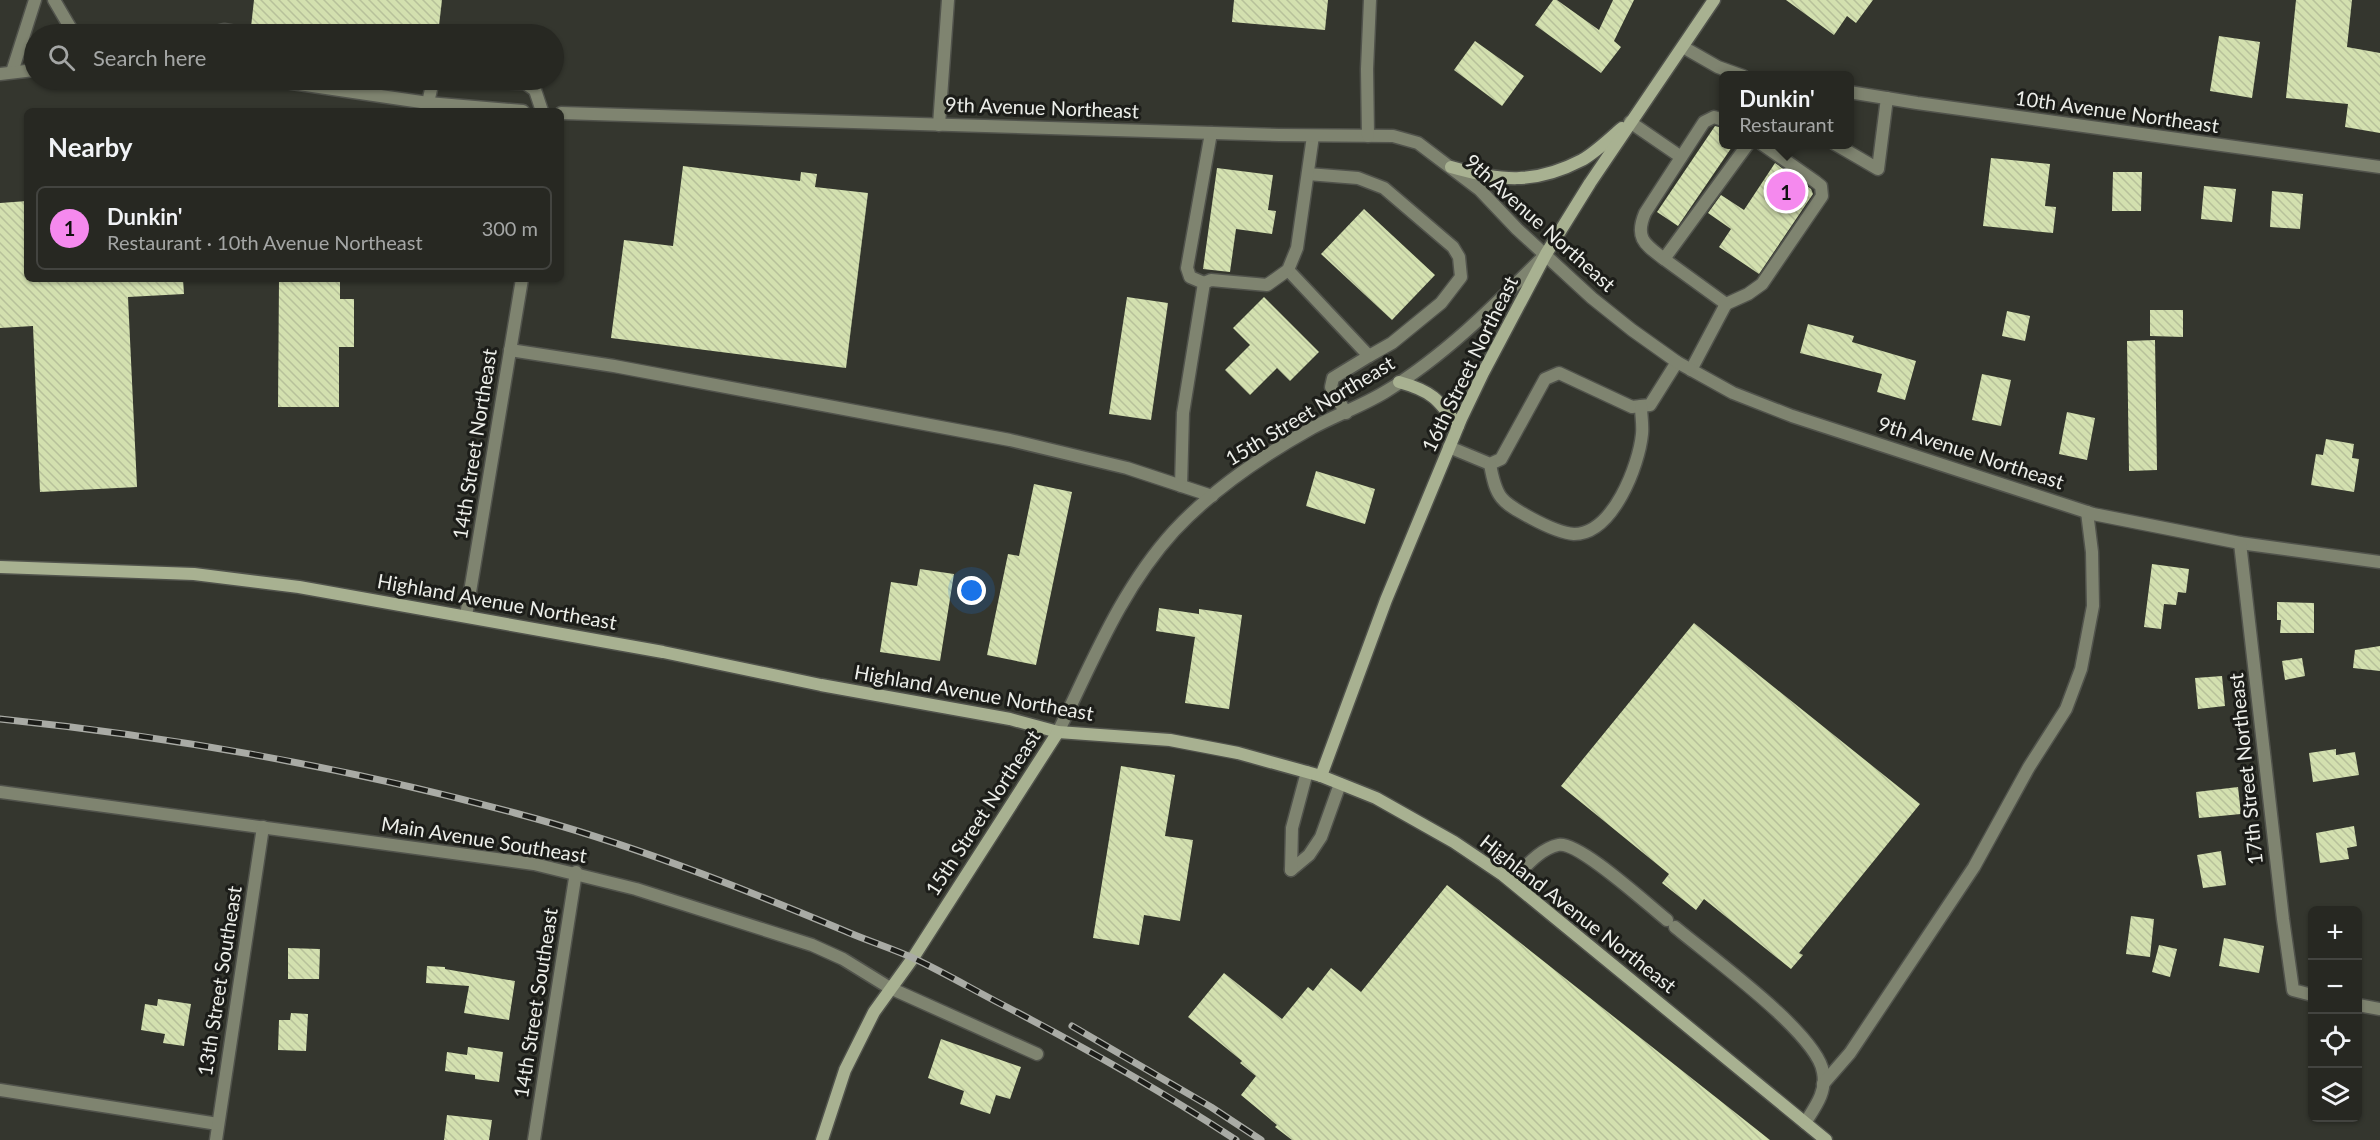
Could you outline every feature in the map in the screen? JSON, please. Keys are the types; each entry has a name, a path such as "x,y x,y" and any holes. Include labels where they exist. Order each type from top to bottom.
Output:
{"main road":[{"name":"16th Street Northeast","path":"1321,776 1386,600 1449,447 1483,373 1546,254 1630,122 1714,0"},
{"path":"1451,167 1489,178 1524,179 1556,171 1583,159 1630,122"},
{"path":"1399,382 1429,392 1458,426"},
{"name":"Highland Avenue Northeast","path":"0,567 194,574 299,587 663,652 905,701 1010,719 1058,732 1170,740 1238,753 1321,776 1402,811 1454,842 1511,881 1826,1140"},
{"name":"15th Street Northeast","path":"822,1140 845,1070 874,1012 913,958 1058,732"}],"street":[{"path":"25,24 35,0"},
{"path":"54,0 68,24"},
{"path":"939,125 948,0"},
{"path":"1368,136 1367,69 1370,0"},
{"path":"24,28 6,73 24,71"},
{"path":"1683,47 1731,71"},
{"path":"356,90 428,103 487,108"},
{"path":"428,103 431,90"},
{"path":"535,90 541,108"},
{"name":"10th Avenue Northeast","path":"1854,93 2380,167"},
{"path":"1844,149 1878,169 1887,98"},
{"name":"9th Avenue Northeast","path":"564,113 1313,136 1394,136 1418,143 1480,190 1517,229 1592,298 1632,330 1677,362 1733,393 1792,416 2087,512 2240,543 2380,562"},
{"path":"1719,119 1713,117 1706,120 1642,221 1640,233 1644,242 1664,259 1726,304"},
{"path":"1630,122 1681,157"},
{"path":"1211,133 1187,268 1190,277 1204,283 1211,280 1267,285 1288,270 1297,248 1313,136"},
{"path":"1664,259 1745,149"},
{"path":"1691,370 1726,304 1748,294 1762,284 1820,200 1823,192 1816,182 1769,149"},
{"path":"1308,174 1358,178 1384,188 1453,247 1459,256 1461,277 1441,303 1392,343 1333,378 1331,387 1346,413"},
{"name":"15th Street Northeast","path":"1058,732 1118,610 1140,573 1174,531 1239,473 1313,427 1346,413 1399,382 1464,333 1546,254"},
{"path":"1288,270 1369,356"},
{"name":"14th Street Northeast","path":"466,616 521,282"},
{"path":"1181,486 1184,413 1204,283"},
{"path":"510,350 614,366 1010,440 1127,468 1212,496"},
{"path":"1449,447 1490,464 1501,459 1545,379 1559,373 1632,407 1650,405 1677,362"},
{"path":"1490,464 1495,490 1512,508 1547,526 1575,534 1590,530 1602,522 1620,498 1635,468 1642,432 1641,406"},
{"path":"1823,1084 1850,1053 1974,867 2029,767 2066,709 2081,669 2093,606 2092,552 2087,512"},
{"name":"17th Street Northeast","path":"2240,543 2293,990 2308,994"},
{"path":"1307,772 1292,828 1291,870 1309,855 1321,837 1340,784"},
{"name":"Main Avenue Southeast","path":"0,792 534,864 576,873 636,889 812,945 843,959 890,988 1036,1054"},
{"name":"13th Street Southeast","path":"216,1140 263,827"},
{"path":"1511,881 1545,850 1560,844 1582,851 1782,1015 1816,1052 1824,1073 1821,1097 1805,1123"},
{"name":"14th Street Southeast","path":"534,1140 576,873"},
{"path":"2362,1006 2380,1009"},
{"path":"0,1090 218,1124"}],"building":[{"path":"254,0 442,0 439,24 251,24"},
{"path":"1234,0 1328,0 1325,30 1232,22"},
{"path":"1553,0 1557,0 1599,30 1613,0 1634,0 1614,41 1621,47 1601,73 1535,25"},
{"path":"1786,0 1873,0 1856,23 1847,16 1834,35"},
{"path":"2296,0 2352,0 2347,47 2380,53 2380,133 2345,127 2348,104 2286,98"},
{"path":"2219,36 2260,42 2252,98 2210,91"},
{"path":"1475,41 1524,76 1502,106 1454,70"},
{"path":"1715,126 1719,127 1719,149 1731,149 1678,226 1657,212"},
{"path":"1991,158 2050,164 2045,206 2056,207 2053,233 1983,226"},
{"path":"1775,163 1811,189 1813,194 1759,274 1719,247 1731,229 1708,213 1721,195 1744,210"},
{"path":"683,166 800,181 801,172 817,174 815,187 868,193 846,368 611,338 624,240 673,246"},
{"path":"1217,168 1273,175 1268,210 1276,211 1272,234 1236,229 1230,272 1203,269"},
{"path":"2113,172 2142,172 2141,211 2112,211"},
{"path":"2204,186 2236,189 2232,222 2201,219"},
{"path":"2272,191 2303,194 2300,229 2270,227"},
{"path":"24,201 24,282 183,282 184,294 128,297 137,487 40,492 33,326 0,328 0,203"},
{"path":"1364,209 1435,275 1392,320 1321,254"},
{"path":"279,282 340,282 340,299 354,299 354,347 339,347 339,407 278,407"},
{"path":"1127,297 1168,303 1151,420 1109,414"},
{"path":"1264,297 1319,352 1290,381 1277,368 1250,395 1225,370 1250,345 1233,328"},
{"path":"2150,310 2183,310 2183,337 2150,336"},
{"path":"2007,311 2030,316 2025,341 2002,336"},
{"path":"1808,324 1854,336 1852,342 1916,361 1905,400 1877,392 1882,374 1800,353"},
{"path":"2155,340 2157,470 2129,471 2127,341"},
{"path":"1982,374 2011,380 2001,426 1972,420"},
{"path":"2067,412 2095,418 2087,460 2059,454"},
{"path":"2326,439 2354,444 2352,458 2359,459 2354,492 2311,485 2316,454 2323,455"},
{"path":"1316,471 1375,489 1365,524 1306,506"},
{"path":"1034,484 1072,492 1036,665 987,655 1008,554 1019,556"},
{"path":"2152,564 2189,569 2186,593 2178,592 2176,605 2164,604 2161,629 2144,627"},
{"path":"920,569 954,574 940,661 880,652 891,582 917,586"},
{"path":"2277,602 2314,603 2314,633 2280,633 2281,620 2277,620"},
{"path":"1159,608 1199,614 1199,609 1242,615 1229,709 1185,703 1195,637 1156,631"},
{"path":"1694,623 1920,804 1799,953 1803,955 1791,969 1704,899 1696,910 1662,883 1669,874 1561,786"},
{"path":"2380,646 2380,671 2353,668 2355,650"},
{"path":"2302,658 2305,676 2285,680 2282,661"},
{"path":"2222,676 2225,706 2198,709 2195,678"},
{"path":"2336,749 2336,755 2355,752 2359,775 2313,782 2309,753"},
{"path":"1121,766 1175,775 1165,836 1193,840 1180,921 1144,915 1139,945 1093,938"},
{"path":"2238,787 2241,814 2199,818 2196,792"},
{"path":"2354,826 2357,846 2347,848 2349,859 2320,863 2316,833"},
{"path":"2221,851 2226,885 2203,888 2197,855"},
{"path":"1447,885 1770,1140 1292,1140 1275,1127 1277,1125 1241,1095 1256,1076 1240,1063 1242,1061 1188,1017 1224,973 1282,1019 1308,987 1313,991 1331,968 1361,992"},
{"path":"2131,916 2154,919 2150,957 2126,954"},
{"path":"2224,938 2264,946 2259,973 2219,966"},
{"path":"2159,945 2177,949 2170,977 2152,972"},
{"path":"288,948 320,949 319,979 288,979"},
{"path":"427,966 445,967 445,969 515,981 509,1020 464,1013 469,986 426,983"},
{"path":"158,999 191,1004 184,1046 163,1043 165,1034 141,1030 145,1004 157,1006"},
{"path":"291,1013 308,1014 306,1051 278,1050 279,1020 290,1020"},
{"path":"941,1039 1021,1067 1010,1099 996,1095 990,1114 960,1104 964,1091 928,1078"},
{"path":"468,1047 503,1052 499,1082 475,1079 475,1075 445,1071 447,1052 467,1055"},
{"path":"447,1115 492,1120 489,1140 444,1140"}],"railway":[{"path":"0,719 195,745 387,781 515,813 641,852 764,898 924,963 1091,1052 1236,1140"},
{"path":"1072,1026 1211,1107 1261,1140"}],"place":[{"name":"Dunkin'","path":"1786,191"}]}
